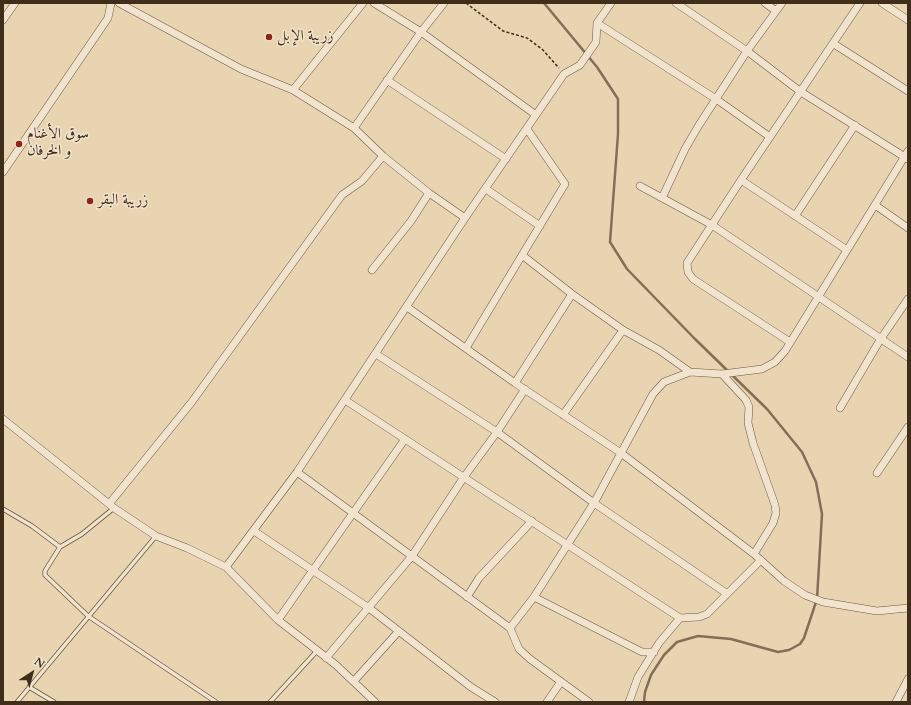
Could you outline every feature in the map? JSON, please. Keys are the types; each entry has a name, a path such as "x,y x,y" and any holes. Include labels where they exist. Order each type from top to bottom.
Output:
{"street":[{"path":"3,20 15,3"},
{"path":"4,168 43,115 108,18 112,3"},
{"path":"119,3 241,68 293,90 354,128 383,156 429,193 465,218"},
{"path":"293,90 363,3"},
{"path":"374,3 421,32 536,115"},
{"path":"354,128 421,32 444,3"},
{"path":"226,567 297,472 465,218 486,190 564,74 580,64 596,42 597,23 611,3"},
{"path":"510,628 534,597 594,503 653,394 664,382 690,372 722,374 762,369 775,362 790,342 874,205 907,156 801,92 747,51 676,3"},
{"path":"765,3 776,11"},
{"path":"662,198 685,149 747,51 782,3"},
{"path":"790,342 693,279 688,272 688,263 741,180 834,44 860,3"},
{"path":"882,3 908,20"},
{"path":"597,23 716,99 770,137"},
{"path":"834,44 908,91"},
{"path":"387,80 506,159"},
{"path":"795,216 855,125"},
{"path":"466,348 565,184 527,129"},
{"path":"111,506 191,404 342,195 362,181 383,156"},
{"path":"741,180 847,250"},
{"path":"640,186 712,225 880,340 908,357"},
{"path":"486,190 540,226"},
{"path":"372,270 411,221 429,193"},
{"path":"874,205 908,228"},
{"path":"522,255 572,294 624,330 659,350 690,372"},
{"path":"515,383 572,294"},
{"path":"840,408 880,340 908,299"},
{"path":"407,307 515,383 621,453 754,554 784,582 823,602 877,611 908,608"},
{"path":"563,415 624,330"},
{"path":"376,354 497,432 594,503 726,593"},
{"path":"722,374 746,400 749,407 748,423 753,443 775,505 776,513 773,523 754,554"},
{"path":"326,658 412,556 464,477 497,432 524,389"},
{"path":"345,400 680,618 699,617 707,614 726,593 761,560"},
{"path":"3,419 111,506 156,536 187,548 226,567 278,620 354,681 375,702"},
{"path":"877,473 908,427"},
{"path":"278,620 405,439"},
{"path":"297,472 510,628 520,649 560,683 589,702"},
{"path":"467,597 478,578 532,521"},
{"path":"254,531 369,608 398,632 471,687 495,702"},
{"path":"534,597 642,652 654,652"},
{"path":"629,702 638,677 659,643 680,618"},
{"path":"354,681 398,632"},
{"path":"896,702 908,679"},
{"path":"547,702 560,683"}],"lane":[{"path":"111,506 82,534 60,547 45,575 88,616 216,702"},
{"path":"3,509 32,526 60,547"},
{"path":"17,702 156,536"},
{"path":"270,702 316,652"},
{"path":"29,687 54,702"}],"path":[{"path":"466,3 503,31 528,38 543,50 564,74"}],"waterway":[{"path":"544,3 597,67 618,99 618,134 610,242 627,269 695,339 767,409 802,452 816,482 822,514 817,599 804,638 800,644 789,650 778,652 731,639 698,636 677,642 664,655 651,675 645,692 644,702"}],"place":[{"name":"زريبة الإبل","path":"269,37"},
{"name":"سوق الأغنام و الخرفان","path":"19,144"},
{"name":"زريبة البقر","path":"90,201"}]}
